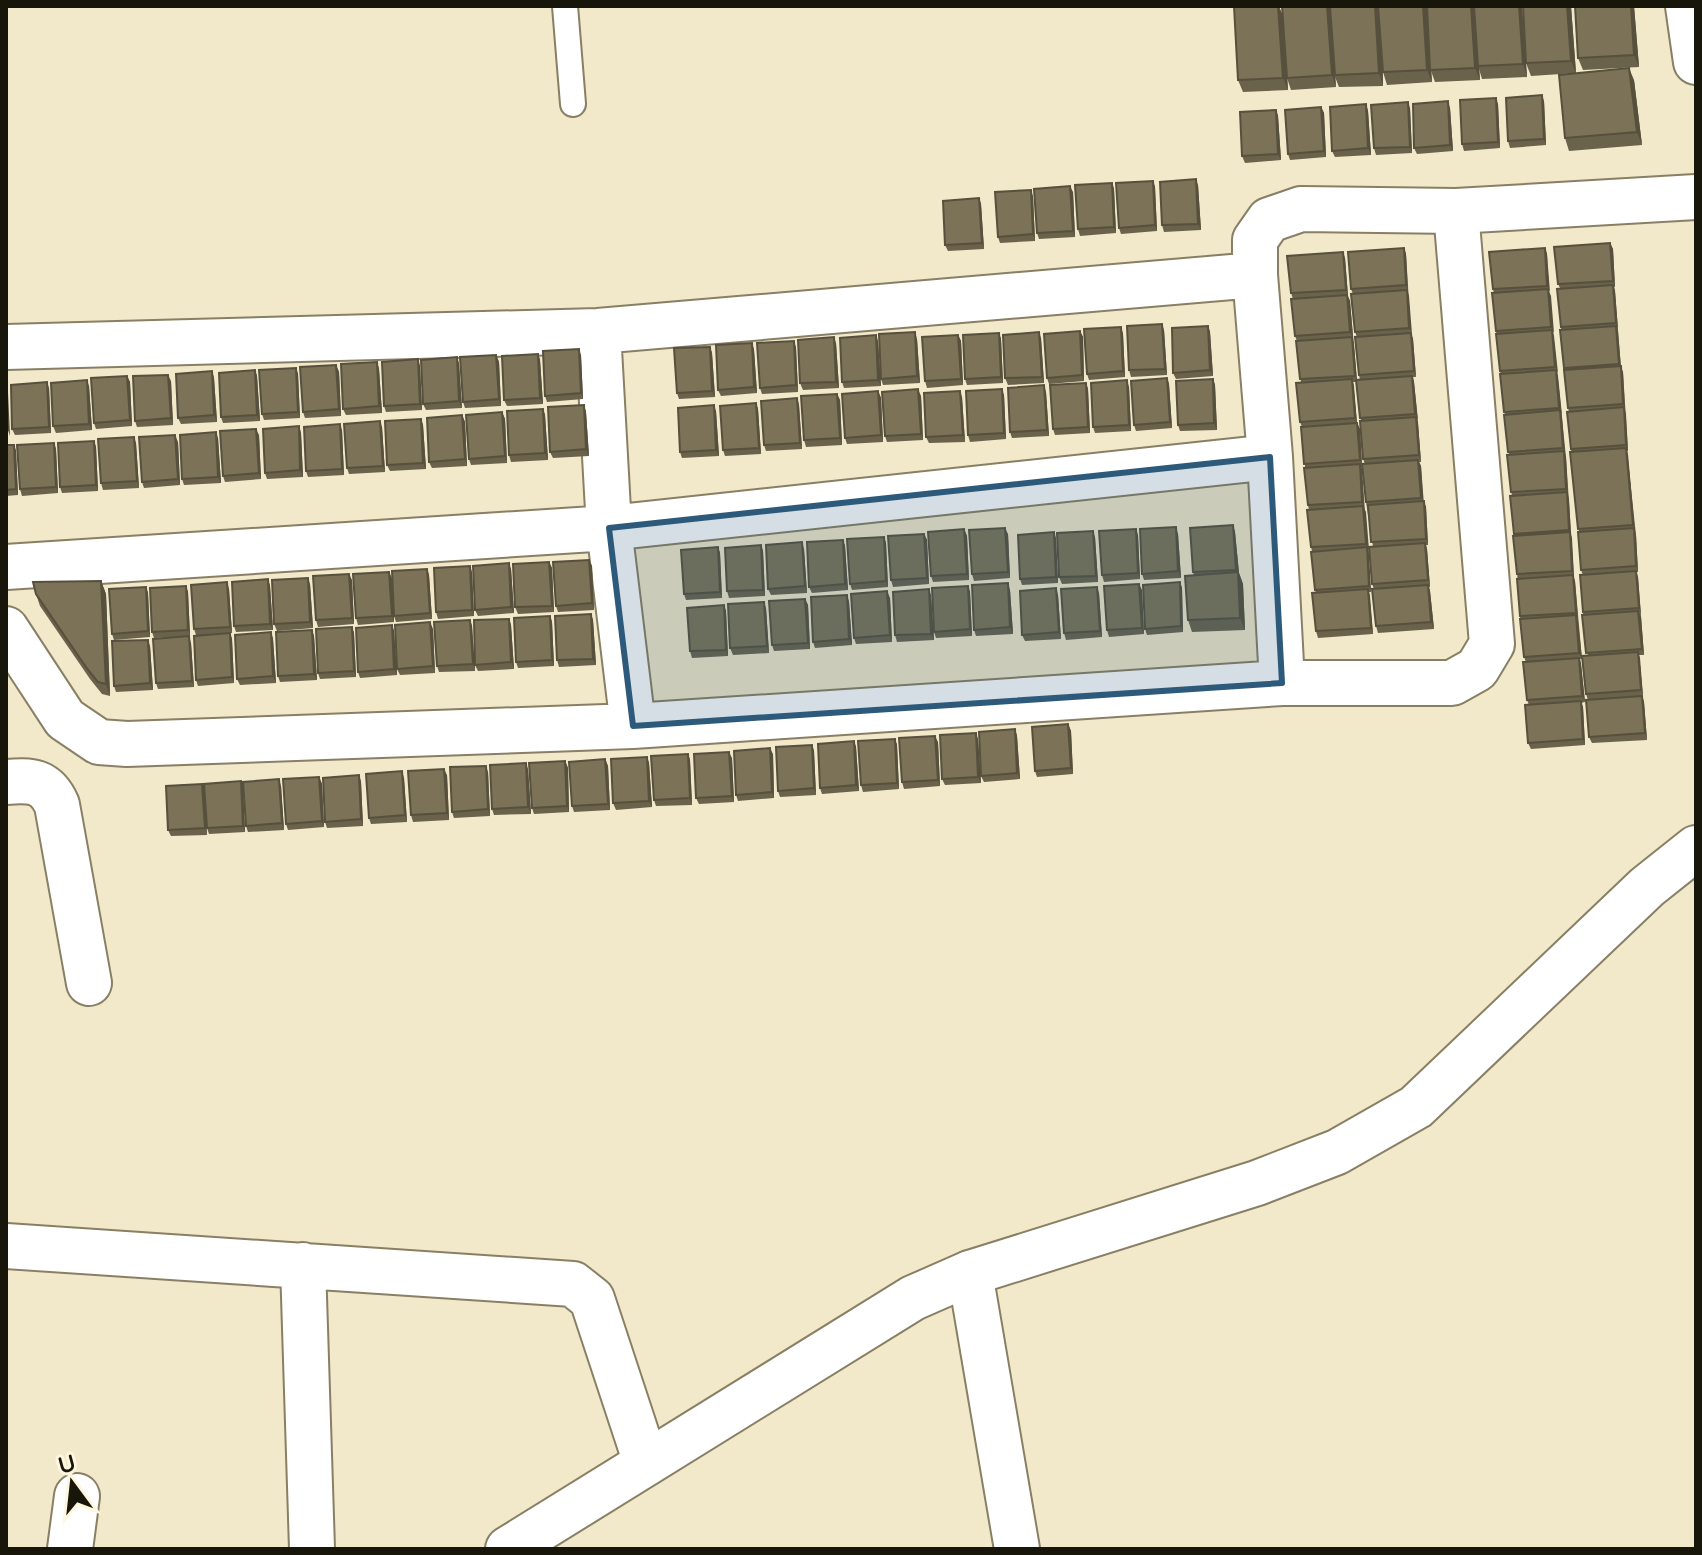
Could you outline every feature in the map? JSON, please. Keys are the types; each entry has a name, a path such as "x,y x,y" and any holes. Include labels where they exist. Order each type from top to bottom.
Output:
{"street":[{"path":"1688,6 1696,62"},
{"path":"1282,683 1270,457 1255,275 1255,240 1269,220 1301,209 1456,211 1696,197"},
{"path":"6,629 65,719 99,742 633,726 1282,683 1452,683 1477,669 1492,644 1456,211"},
{"path":"6,347 598,331 1255,275"},
{"path":"598,331 609,528 633,726"},
{"path":"6,567 609,528 1270,457"},
{"path":"6,782 36,781 50,789 57,805 89,983"},
{"path":"508,1549 913,1298 970,1273 1257,1183 1337,1152 1416,1107 1647,887 1696,848"},
{"path":"6,1246 573,1284 592,1299 646,1463"},
{"path":"303,1265 312,1549"},
{"path":"970,1273 1017,1549"},
{"path":"70,1549 77,1496"}],"lane":[{"path":"565,6 573,104"}],"highlighted area":[{"path":"1270,457 1282,683 633,726 609,528"}],"building":[{"path":"1234,6 1278,6 1283,78 1238,80"},
{"path":"1282,6 1327,6 1332,75 1287,78"},
{"path":"1330,6 1375,6 1379,73 1335,75"},
{"path":"1378,6 1423,6 1427,70 1383,72"},
{"path":"1427,6 1471,6 1475,68 1430,70"},
{"path":"1474,6 1519,6 1523,64 1478,66"},
{"path":"1523,6 1567,6 1571,61 1526,63"},
{"path":"1575,6 1631,6 1634,55 1578,58"},
{"path":"1629,68 1637,132 1565,138 1559,75"},
{"path":"1542,95 1544,139 1508,141 1506,98"},
{"path":"1496,98 1498,142 1462,144 1460,100"},
{"path":"1448,101 1450,145 1414,148 1413,104"},
{"path":"1408,102 1410,147 1374,148 1371,105"},
{"path":"1366,104 1368,148 1332,151 1330,107"},
{"path":"1321,107 1324,151 1288,154 1285,110"},
{"path":"1276,110 1278,154 1242,156 1240,112"},
{"path":"1196,179 1198,224 1162,225 1160,182"},
{"path":"1153,181 1155,225 1119,228 1116,183"},
{"path":"1112,183 1114,227 1078,229 1075,185"},
{"path":"1070,186 1073,231 1037,233 1034,189"},
{"path":"1031,190 1033,234 998,237 995,192"},
{"path":"979,198 982,243 945,245 943,201"},
{"path":"1610,243 1613,281 1558,284 1554,247"},
{"path":"1404,248 1406,285 1351,289 1348,252"},
{"path":"1545,248 1547,286 1493,289 1489,252"},
{"path":"1343,252 1346,290 1291,293 1287,256"},
{"path":"1613,285 1616,323 1561,327 1557,289"},
{"path":"1548,289 1551,327 1496,331 1492,293"},
{"path":"1407,290 1409,328 1355,332 1351,294"},
{"path":"1347,295 1350,332 1295,336 1291,299"},
{"path":"1162,324 1165,369 1129,370 1127,326"},
{"path":"1208,326 1210,370 1173,373 1172,328"},
{"path":"1616,326 1619,364 1564,368 1560,330"},
{"path":"1121,327 1123,371 1087,374 1084,329"},
{"path":"1552,330 1555,367 1500,371 1496,334"},
{"path":"1080,331 1082,375 1047,378 1044,334"},
{"path":"915,332 917,376 881,379 879,334"},
{"path":"1039,332 1042,377 1005,378 1003,335"},
{"path":"999,333 1001,377 965,379 963,335"},
{"path":"1411,333 1414,371 1359,375 1355,337"},
{"path":"876,335 878,380 842,382 840,338"},
{"path":"958,335 961,379 925,381 922,337"},
{"path":"834,337 836,382 800,383 798,340"},
{"path":"1352,337 1355,376 1300,379 1296,341"},
{"path":"794,341 796,385 760,388 757,343"},
{"path":"752,343 754,387 718,390 716,345"},
{"path":"710,347 712,391 677,393 674,348"},
{"path":"579,349 581,393 545,396 543,351"},
{"path":"538,354 540,398 504,400 502,356"},
{"path":"496,355 499,399 463,402 460,357"},
{"path":"457,357 459,401 423,404 421,360"},
{"path":"418,359 420,404 384,406 382,362"},
{"path":"377,362 379,406 343,409 341,364"},
{"path":"336,365 339,409 303,412 300,367"},
{"path":"1621,366 1623,404 1568,408 1564,370"},
{"path":"296,368 298,412 262,414 259,370"},
{"path":"255,370 257,415 221,417 219,373"},
{"path":"1556,370 1559,408 1504,412 1500,374"},
{"path":"212,371 214,415 178,418 176,374"},
{"path":"168,375 171,418 135,421 133,376"},
{"path":"127,376 130,420 94,423 91,378"},
{"path":"1412,376 1415,414 1360,418 1356,380"},
{"path":"1167,378 1170,422 1134,425 1131,381"},
{"path":"1213,379 1214,423 1178,425 1176,381"},
{"path":"1352,379 1355,418 1300,422 1296,383"},
{"path":"87,380 89,424 53,426 51,383"},
{"path":"1127,380 1129,425 1093,427 1091,383"},
{"path":"47,382 49,427 12,429 11,385"},
{"path":"1086,383 1088,427 1053,429 1050,385"},
{"path":"1044,385 1047,430 1010,432 1008,388"},
{"path":"918,389 921,434 885,436 882,392"},
{"path":"1002,389 1004,433 968,435 966,391"},
{"path":"878,391 881,435 845,438 842,394"},
{"path":"960,391 963,435 926,437 924,393"},
{"path":"837,394 840,438 804,440 801,396"},
{"path":"797,398 800,443 764,445 761,401"},
{"path":"756,403 759,448 723,450 720,406"},
{"path":"584,405 586,449 550,452 548,407"},
{"path":"714,405 716,450 680,452 678,408"},
{"path":"1624,407 1626,445 1571,449 1567,412"},
{"path":"543,409 545,453 509,455 507,411"},
{"path":"1560,410 1563,448 1508,452 1504,415"},
{"path":"502,412 505,456 469,459 466,415"},
{"path":"462,415 465,459 429,462 427,418"},
{"path":"1416,417 1419,455 1363,459 1360,421"},
{"path":"421,419 423,463 387,465 385,421"},
{"path":"380,421 383,466 347,468 344,424"},
{"path":"1357,423 1360,460 1304,464 1301,427"},
{"path":"340,424 342,469 306,471 304,427"},
{"path":"299,426 300,470 265,473 263,429"},
{"path":"256,429 259,473 223,476 220,431"},
{"path":"216,432 218,477 182,479 180,435"},
{"path":"175,435 178,479 142,482 139,437"},
{"path":"134,437 137,481 101,483 98,439"},
{"path":"94,441 96,485 60,487 58,443"},
{"path":"54,443 56,487 20,489 17,445"},
{"path":"6,445 14,445 16,489 6,490"},
{"path":"1626,448 1633,525 1578,529 1570,452"},
{"path":"1564,451 1566,489 1511,492 1507,455"},
{"path":"1418,460 1421,498 1366,502 1362,464"},
{"path":"1360,464 1362,502 1308,505 1304,468"},
{"path":"1567,492 1569,530 1514,534 1510,496"},
{"path":"1424,501 1426,539 1371,542 1368,505"},
{"path":"1363,506 1366,544 1311,547 1307,510"},
{"path":"1233,525 1236,570 1193,572 1190,528"},
{"path":"1176,527 1178,571 1142,574 1140,529"},
{"path":"1005,528 1008,572 972,574 969,530"},
{"path":"1634,528 1636,566 1581,570 1578,532"},
{"path":"964,529 967,574 931,576 928,532"},
{"path":"1136,529 1138,573 1102,575 1099,531"},
{"path":"1093,531 1096,576 1059,577 1057,533"},
{"path":"1054,532 1056,577 1020,579 1018,535"},
{"path":"1570,532 1572,571 1517,574 1513,536"},
{"path":"924,534 927,578 891,580 888,536"},
{"path":"884,537 886,581 850,584 847,539"},
{"path":"843,540 845,584 809,587 807,542"},
{"path":"802,542 805,586 768,589 766,545"},
{"path":"1425,543 1428,580 1372,584 1369,547"},
{"path":"761,545 763,590 727,591 725,548"},
{"path":"718,547 720,592 684,594 681,550"},
{"path":"1367,547 1369,586 1315,590 1311,552"},
{"path":"589,560 592,603 556,606 553,562"},
{"path":"549,562 552,606 515,607 513,564"},
{"path":"509,563 511,607 475,610 473,566"},
{"path":"470,566 472,610 436,612 434,568"},
{"path":"427,569 430,613 394,616 392,571"},
{"path":"1636,571 1639,608 1583,612 1580,575"},
{"path":"389,572 392,616 356,618 353,574"},
{"path":"1238,572 1240,618 1188,620 1185,576"},
{"path":"349,574 352,618 316,620 313,576"},
{"path":"1573,575 1576,613 1520,616 1517,579"},
{"path":"308,578 310,622 274,624 272,580"},
{"path":"268,579 270,624 234,626 232,582"},
{"path":"101,581 106,684 98,682 86,667 36,594 33,582"},
{"path":"227,582 230,627 194,629 191,585"},
{"path":"1180,582 1181,626 1145,629 1143,585"},
{"path":"1008,583 1010,627 974,630 972,585"},
{"path":"1139,584 1142,628 1107,630 1104,586"},
{"path":"1428,585 1431,622 1376,626 1372,589"},
{"path":"186,586 188,630 152,632 150,588"},
{"path":"968,586 970,629 934,632 932,588"},
{"path":"146,587 148,631 112,634 109,589"},
{"path":"1097,587 1100,631 1064,633 1061,589"},
{"path":"1056,588 1059,632 1022,635 1020,591"},
{"path":"929,589 931,634 895,635 893,592"},
{"path":"1368,589 1371,628 1316,631 1312,593"},
{"path":"887,591 890,635 854,638 851,594"},
{"path":"847,595 849,639 813,642 811,597"},
{"path":"805,599 808,643 772,645 769,601"},
{"path":"764,602 767,646 730,648 728,604"},
{"path":"724,605 726,650 690,651 687,608"},
{"path":"1638,611 1642,649 1586,653 1582,615"},
{"path":"591,614 593,659 557,660 555,616"},
{"path":"1576,615 1579,653 1524,657 1520,619"},
{"path":"550,616 552,660 516,662 514,618"},
{"path":"509,619 511,662 475,665 474,620"},
{"path":"470,620 473,664 437,666 434,622"},
{"path":"430,622 433,666 397,669 395,625"},
{"path":"392,625 394,669 358,672 356,628"},
{"path":"352,627 354,671 318,673 316,629"},
{"path":"312,630 314,674 278,676 276,632"},
{"path":"271,632 273,676 237,679 235,635"},
{"path":"230,633 232,677 196,680 194,636"},
{"path":"189,636 192,681 156,683 153,639"},
{"path":"148,640 150,683 114,686 112,641"},
{"path":"1638,652 1641,690 1586,694 1582,656"},
{"path":"1579,658 1582,696 1527,700 1523,662"},
{"path":"1642,696 1645,733 1589,737 1586,700"},
{"path":"1581,701 1583,739 1528,743 1525,705"},
{"path":"1068,724 1071,768 1035,771 1032,727"},
{"path":"1015,729 1017,773 981,776 979,732"},
{"path":"976,733 978,777 942,779 940,735"},
{"path":"935,736 938,780 902,782 899,738"},
{"path":"895,739 897,783 861,785 858,741"},
{"path":"854,741 856,785 820,788 818,744"},
{"path":"812,745 814,788 778,791 776,747"},
{"path":"770,748 772,792 736,795 734,751"},
{"path":"729,752 732,796 696,798 694,754"},
{"path":"688,754 690,798 654,800 651,756"},
{"path":"647,757 649,801 613,803 611,759"},
{"path":"605,759 608,804 572,806 569,762"},
{"path":"565,761 567,806 532,808 529,763"},
{"path":"526,763 528,807 492,809 490,765"},
{"path":"486,766 488,809 452,812 450,767"},
{"path":"444,769 447,813 411,815 408,771"},
{"path":"402,771 405,815 369,818 366,774"},
{"path":"359,775 361,819 325,822 323,778"},
{"path":"319,777 322,821 286,824 283,779"},
{"path":"279,779 282,823 246,826 243,782"},
{"path":"241,781 243,826 207,828 204,784"},
{"path":"202,784 205,828 168,830 166,786"}]}
